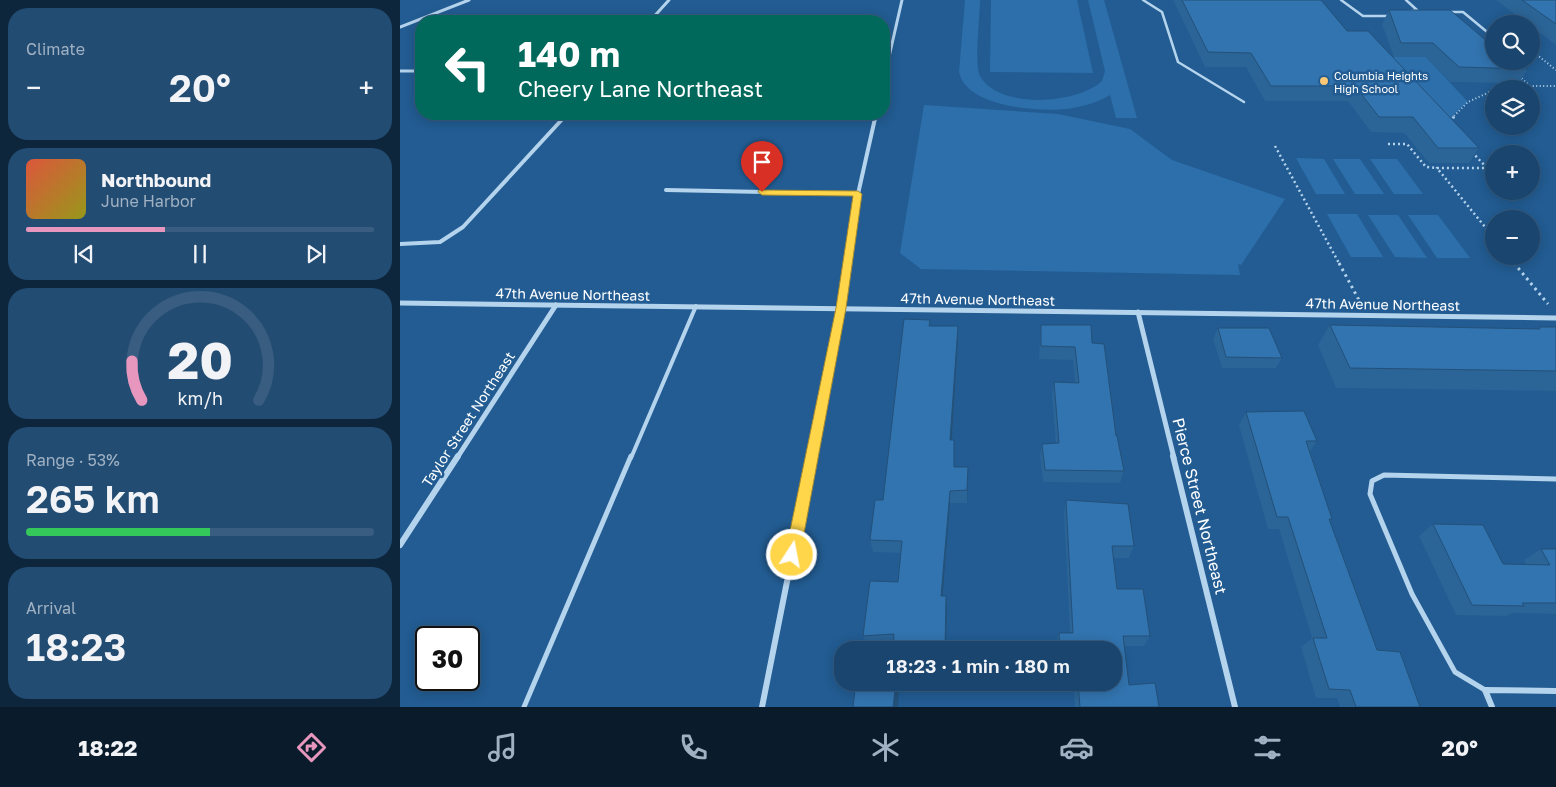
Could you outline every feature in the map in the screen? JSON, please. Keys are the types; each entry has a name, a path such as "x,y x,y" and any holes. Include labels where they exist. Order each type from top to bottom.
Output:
{"street":[{"path":"431,15 469,0"},
{"path":"655,15 668,0"},
{"path":"890,49 902,0"},
{"path":"400,27 415,21"},
{"path":"400,71 415,71"},
{"path":"400,244 440,242 463,227 561,120"},
{"path":"762,707 841,308 858,194 875,120"},
{"path":"666,190 858,194"},
{"name":"47th Avenue Northeast","path":"400,303 1556,318"},
{"name":"Taylor Street Northeast","path":"400,545 556,305"},
{"name":"Pierce Street Northeast","path":"1138,312 1235,707"},
{"path":"1492,707 1485,690 1556,691"}],"lane":[{"path":"1143,0 1162,12 1178,62 1244,102"},
{"path":"1341,0 1363,18 1394,15"},
{"path":"1406,0 1417,10"},
{"path":"1409,12 1422,11"},
{"path":"1446,12 1463,12 1485,30"},
{"path":"524,707 696,306"},
{"path":"1485,690 1455,672 1412,594 1370,494 1372,481 1384,475 1556,479"}],"path":[{"path":"1540,57 1556,70"},
{"path":"1516,74 1523,80"},
{"path":"1540,86 1556,86"},
{"path":"1450,126 1453,115 1469,100 1485,94"},
{"path":"1388,144 1407,144 1426,167 1487,168 1472,152 1466,152"},
{"path":"1275,146 1368,315"},
{"path":"1437,168 1485,227"},
{"path":"1515,265 1550,307"}],"shaded area":[{"path":"965,0 980,0 977,62 980,76 990,87 1004,94 1021,99 1039,100 1075,95 1091,89 1102,81 1105,71 1088,0 1104,0 1137,118 1116,118 1110,95 1084,106 1054,110 1005,105 975,93 964,84 959,72"},
{"path":"991,0 1077,0 1093,73 990,72"},
{"path":"1373,57 1426,57 1468,102 1453,115 1451,120"},
{"path":"924,105 1058,114 1130,129 1172,160 1285,199 1241,265 1238,264 1240,275 921,269 900,253"},
{"path":"1296,158 1324,159 1345,194 1316,194"},
{"path":"1333,159 1360,159 1384,194 1355,194"},
{"path":"1370,159 1397,159 1423,194 1394,194"},
{"path":"1327,214 1357,214 1383,257 1351,257"},
{"path":"1368,215 1398,215 1427,258 1395,257"},
{"path":"1408,215 1438,215 1470,258 1437,258"}],"building":[{"path":"1182,0 1321,0 1347,31 1368,31 1479,148 1438,148 1413,117 1379,117 1355,86 1271,86 1251,53 1208,52"},
{"path":"1522,0 1556,0 1556,24"},
{"path":"1389,10 1450,10 1485,40 1485,68 1459,67 1433,43 1401,43"},
{"path":"904,319 930,320 929,326 958,326 950,440 954,440 954,467 968,467 967,490 950,491 941,596 946,596 945,641 894,641 894,634 863,636 870,581 898,582 902,541 870,540 875,500 883,500"},
{"path":"1041,325 1091,325 1092,343 1104,344 1116,436 1124,471 1045,470 1042,444 1059,443 1054,382 1079,383 1075,347 1041,346"},
{"path":"1330,325 1540,329 1539,327 1556,327 1556,371 1350,368"},
{"path":"1218,328 1269,328 1282,358 1226,357"},
{"path":"1304,411 1317,441 1306,441 1332,519 1329,519 1377,650 1400,652 1420,707 1356,707 1350,690 1329,689 1313,638 1327,638 1288,517 1277,517 1246,412"},
{"path":"1066,500 1128,504 1134,546 1112,546 1117,589 1143,589 1150,636 1123,636 1129,685 1155,683 1159,707 1080,707 1079,691 1122,691 1122,641 1059,641 1059,633 1073,633"},
{"path":"1433,524 1483,525 1503,564 1550,565 1541,549 1556,549 1556,603 1522,603 1524,606 1472,605"},
{"path":"855,691 895,691 893,707 853,707"}],"place":[{"name":"Columbia Heights High School","path":"1324,81"}],"route":[{"path":"762,192 858,194 841,308 792,555"}]}
